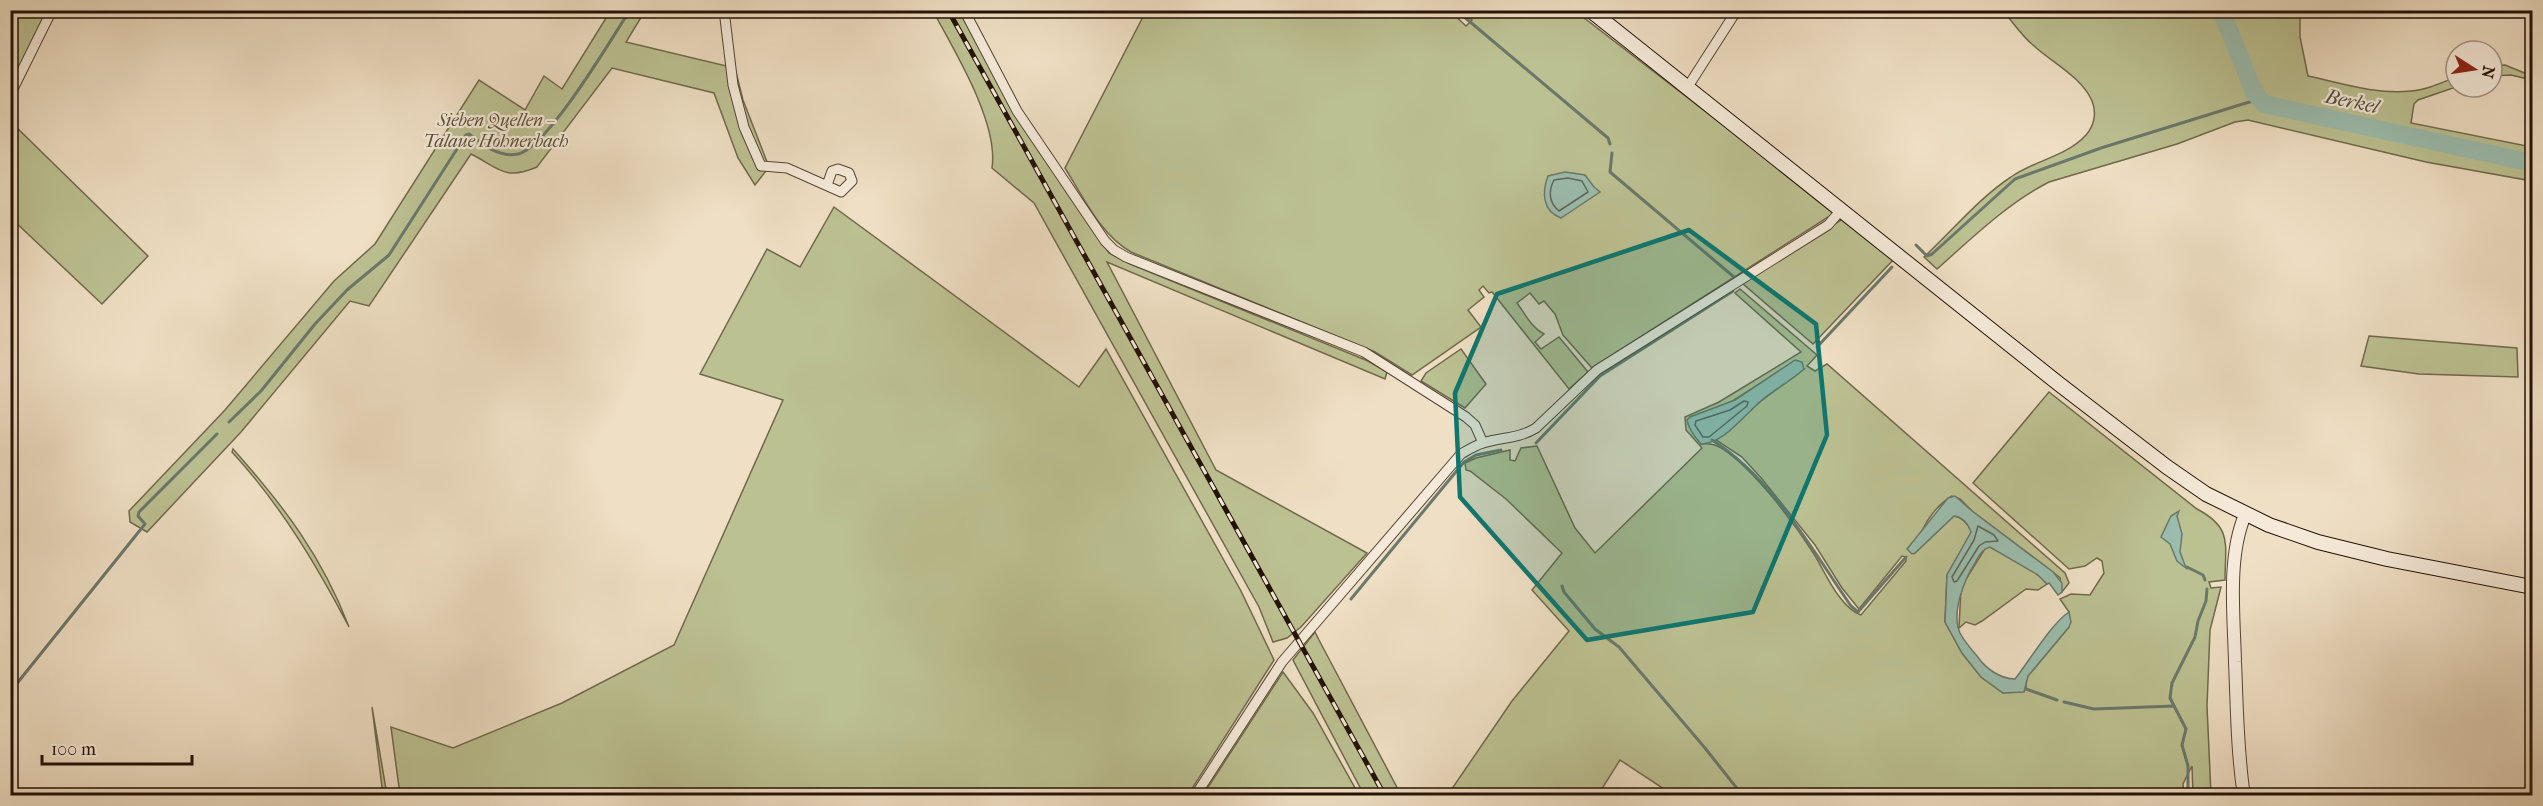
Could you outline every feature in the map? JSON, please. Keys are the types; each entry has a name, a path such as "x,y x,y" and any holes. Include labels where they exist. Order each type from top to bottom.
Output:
{"main road":[{"path":"1590,10 2167,467 2206,494 2245,515 2297,536 2351,551 2532,587"}],"street":[{"path":"10,95 52,10"},
{"path":"724,10 733,85 744,127 761,166 787,168 827,185"},
{"path":"964,10 1017,111 1114,250 1126,257 1364,352 1466,417 1475,425 1483,443"},
{"path":"1687,87 1737,10"},
{"path":"1195,795 1282,662 1461,454 1483,443 1511,439 1536,428 1597,370 1828,225 1841,210"},
{"path":"2244,795 2238,736 2233,584 2240,532 2245,515"}],"highlighted area":[{"path":"1689,230 1816,324 1827,435 1753,612 1587,640 1460,497 1455,393 1497,294"}],"green space":[{"name":"Sieben Quellen – Talaue Hohnerbach","path":"611,10 645,11 626,42 735,68 743,100 769,167 755,185 738,158 714,93 612,68 537,167 509,173 471,154 369,306 350,301 241,432 147,532 130,522 129,511 225,410 334,281 375,244 479,80 525,110 544,76 562,89"},
{"path":"1449,10 1466,26 1472,20 1460,11 1575,11 1836,212 1592,368 1563,335 1555,314 1544,301 1539,304 1530,293 1517,303 1532,324 1544,334 1535,342 1541,349 1559,337 1588,372 1569,389 1492,292 1489,293 1483,286 1479,290 1484,297 1468,310 1481,327 1412,375 1375,352 1131,252 1110,236 1086,203 1065,168 1146,11"},
{"path":"10,11 50,11 10,87"},
{"path":"933,11 959,11 1015,114 1109,253 1130,264 1368,361 1387,372 1385,379 1107,262 1216,470 1367,553 1301,627 1287,638 1273,642 1259,607 1034,203 992,168 989,130 982,109 963,66"},
{"path":"2003,11 2219,11 2253,93 2263,105 2532,165 2532,181 2426,162 2248,120 2235,122 2177,144 2049,182 2019,200 1937,269 1924,257 1977,205 1999,185 2020,171 2078,142 2086,135 2093,123 2094,110 2087,92 2066,70 2029,41"},
{"path":"2224,11 2300,11 2300,37 2308,76 2359,88 2398,92 2422,89 2444,82 2444,91 2418,100 2414,104 2411,123 2532,147 2532,160 2264,103 2255,89"},
{"path":"2504,65 2532,76 2532,80 2504,75"},
{"path":"11,122 148,256 102,304 11,218"},
{"path":"834,207 1079,387 1106,349 1241,591 1274,660 1188,795 400,795 391,727 453,748 562,703 674,645 783,400 700,374 767,249 800,267"},
{"path":"1844,218 1894,259 1813,344 1742,283"},
{"path":"1740,289 1817,355 1807,366 1815,371 1827,364 2065,573 2069,583 2062,592 2060,578 1972,511 1960,499 1952,496 1938,507 1923,528 1915,553 1954,516 1965,521 1972,532 1947,575 1945,622 1962,653 1981,677 2003,693 2026,689 2028,676 2069,627 2069,612 2060,599 2071,594 2090,595 2104,573 2102,561 2097,558 2085,566 2069,569 1973,483 2049,392 2217,523 2225,538 2226,556 2225,580 2209,582 2211,588 2221,587 2210,630 2207,706 2211,795 2193,795 2192,766 2183,784 2184,795 1673,795 1620,760 1598,795 1447,796 1512,701 1569,631 1532,590 1562,553 1506,499 1466,470 1465,463 1510,450 1510,460 1515,461 1521,448 1537,446 1575,528 1595,553 1702,448 1686,430 1685,417 1719,402 1801,352 1735,293","holes":["1804,369 1761,401 1716,440 1742,457 1762,479 1815,545 1842,588 1859,609 1902,556 1906,557 1906,561 1861,615 1846,605 1806,541 1760,483 1723,449 1718,446 1701,444 1688,424 1690,417 1728,404 1781,370"]},
{"path":"2369,336 2517,348 2518,377 2419,374 2361,366"},
{"path":"1461,349 1486,384 1465,408 1421,381 1426,373"},
{"path":"233,449 300,532 327,577 349,627 296,535 266,492 232,452"},
{"path":"1986,547 1990,547 2035,572 2047,584 2038,590 2026,589 1982,621 1975,625 1966,622 1959,628 1961,587"},
{"path":"1315,632 1401,795 1364,795 1293,660"},
{"path":"1283,672 1313,713 1359,795 1203,795"},
{"path":"372,707 387,795 383,795"}],"water":[{"path":"1565,172 1585,175 1600,192 1561,218 1550,211 1544,194 1548,176"},
{"path":"1795,360 1802,362 1804,369 1762,400 1726,434 1701,444 1694,436 1687,420 1690,417 1735,400"},
{"path":"1955,496 2053,572 2062,583 2062,592 2058,595 2049,583 2047,584 2038,575 1990,547 1979,555 1963,587 1957,616 1960,633 1984,665 1998,675 2009,679 2015,679 2048,633 2069,612 2071,622 2069,627 2028,676 2024,692 2003,693 1981,677 1962,653 1945,622 1947,575 1971,532 1963,519 1954,516 1915,553 1912,554 1907,549 1948,498"},
{"path":"2179,511 2177,516 2182,534 2180,552 2186,568 2177,561 2170,544 2161,537 2171,516"}],"waterway":[{"path":"229,422 261,391 315,324 347,290 389,255 466,135 469,134 486,146 505,154 518,154 530,147 545,133 578,90 630,10"},
{"path":"1456,10 1608,138 1610,144"},
{"name":"Berkel","path":"2221,10 2254,92 2264,104 2532,163"},
{"path":"1916,245 1927,256 1932,254 2015,179 2101,148 2259,99"},
{"path":"1612,153 1610,172 1734,277"},
{"path":"1817,347 1892,267"},
{"path":"1536,443 1600,376 1733,291"},
{"path":"10,692 145,524 138,516 139,512 217,434"},
{"path":"1712,440 1734,456 1772,495 1805,538 1851,606 1858,612 1906,557"},
{"path":"1351,599 1464,462 1476,455 1501,450"},
{"path":"2187,567 2203,575 2205,580"},
{"path":"1562,586 1564,592 1595,629 1619,647 1743,796"},
{"path":"2188,796 2188,766 2182,745 2186,729 2170,698 2172,683 2195,637 2198,621 2206,601 2207,589"},
{"path":"2026,689 2057,700"},
{"path":"2064,702 2094,709 2174,706"}],"railway":[{"path":"948,10 1385,796"}]}
